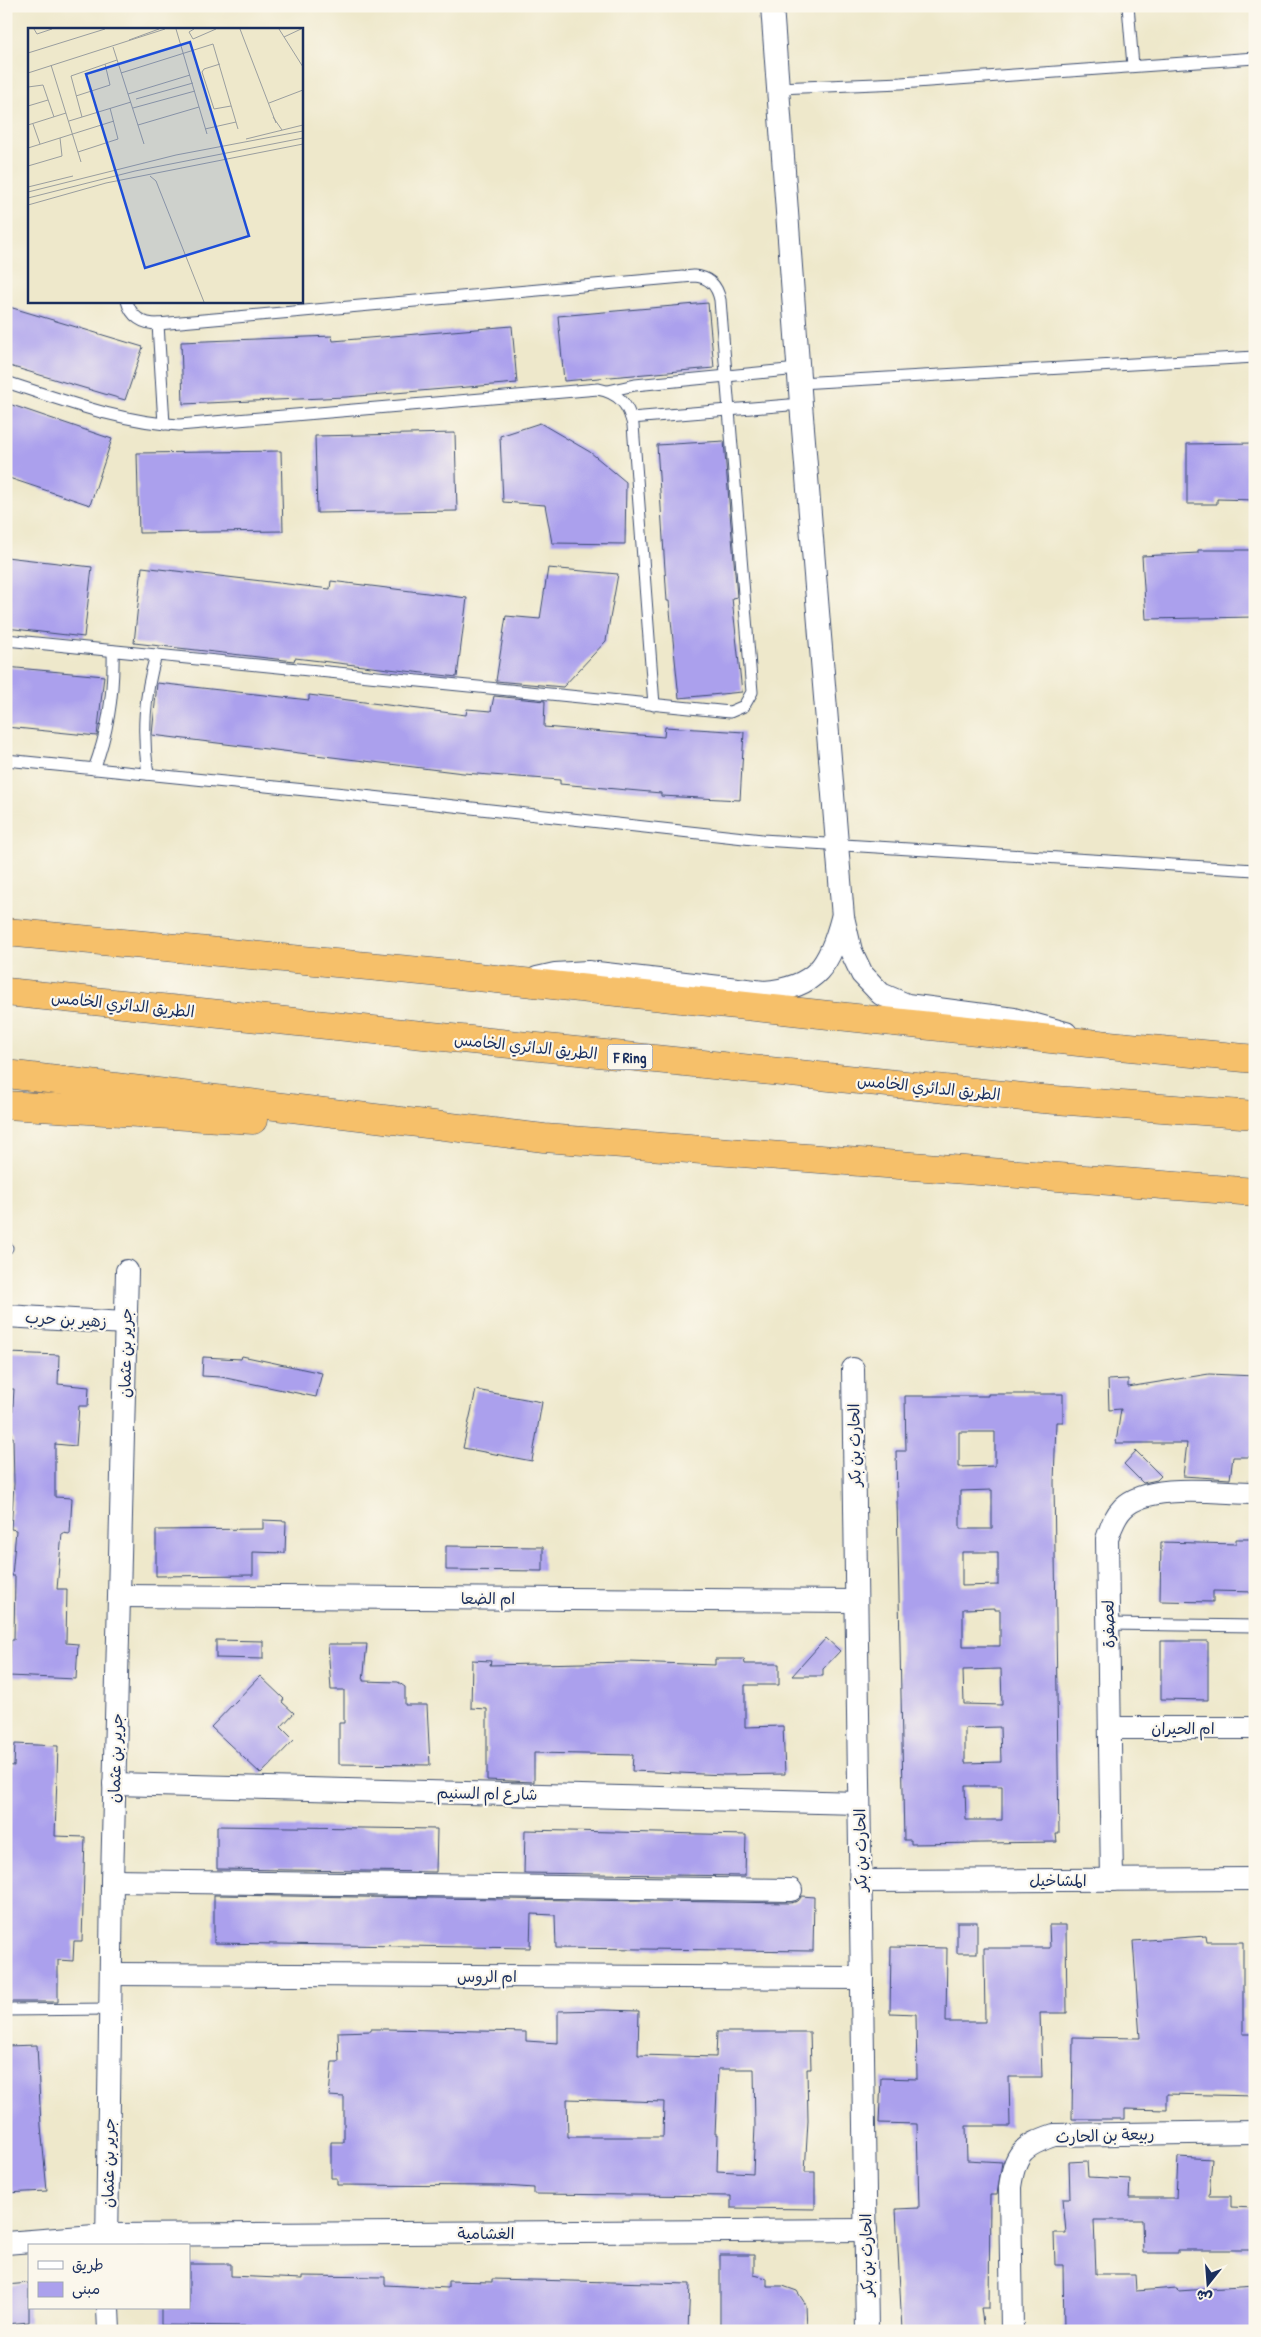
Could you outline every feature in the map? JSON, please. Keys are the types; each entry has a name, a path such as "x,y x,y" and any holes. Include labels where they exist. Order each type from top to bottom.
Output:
{"highway":[{"path":"6,932 431,972 1088,1043 1255,1058"},
{"name":"الطريق الدائري الخامس","path":"6,992 1042,1099 1255,1115"},
{"path":"6,1074 544,1138"},
{"path":"6,1105 544,1138 1255,1192"}],"street":[{"path":"772,6 799,385 843,917 851,950 862,974 881,994 893,1001 907,1005 1033,1022 1088,1043"},
{"path":"522,983 554,974 588,972 764,992 780,991 808,979 826,963 835,946 843,917"},
{"name":"جرير بن عثمان","path":"107,2240 112,1880 127,1271"},
{"name":"زهير بن حرب","path":"6,1316 126,1323"},
{"name":"الحارث بن بكر","path":"853,1369 867,2331"},
{"name":"لعصفرة","path":"1112,1880 1107,1539 1114,1519 1138,1497 1161,1491 1255,1493"},
{"name":"ام الضعا","path":"120,1596 856,1601"},
{"name":"ام الحيران","path":"1111,1728 1255,1728"},
{"name":"شارع ام السنيم","path":"114,1784 859,1803"},
{"name":"المشاخيل","path":"860,1881 1255,1879"},
{"path":"112,1880 790,1890"},
{"name":"ام الروس","path":"112,1974 862,1978"},
{"name":"ربيعة بن الحارث","path":"1012,2331 1010,2187 1013,2169 1019,2153 1033,2142 1054,2135 1255,2132"},
{"name":"الغشامية","path":"107,2240 866,2230"},
{"path":"6,2243 107,2240"},
{"path":"108,2310 108,2331"}],"lane":[{"path":"1128,6 1133,66"},
{"path":"778,88 901,83 1255,58"},
{"path":"6,640 730,712 744,706 752,692 718,292 709,280 702,277 158,324 141,321 134,315 128,302"},
{"path":"158,324 164,424"},
{"path":"608,391 635,385 726,377 799,385 1255,357"},
{"path":"6,382 109,415 164,424 195,424 598,388 608,391 623,401 631,418 654,705"},
{"path":"631,418 729,410 799,385"},
{"path":"94,769 102,746 112,699 113,651"},
{"path":"148,774 143,726 148,686 156,655"},
{"path":"6,760 762,840 1255,870"},
{"path":"1108,1624 1255,1626"},
{"path":"6,2010 110,2009"}],"building":[{"path":"708,303 714,368 564,381 558,316"},
{"path":"6,306 143,347 125,400 6,365"},
{"path":"512,326 517,383 346,397 183,404 181,342 332,336 333,341"},
{"path":"6,403 112,439 90,505 6,477"},
{"path":"540,423 590,452 626,482 625,544 552,543 545,505 503,502 500,436"},
{"path":"455,433 457,511 317,513 315,436"},
{"path":"724,441 737,597 732,598 742,692 679,698 669,601 667,601 657,445"},
{"path":"1255,443 1255,500 1217,499 1217,504 1187,504 1187,444"},
{"path":"281,451 283,531 139,533 137,453"},
{"path":"1198,550 1255,550 1255,617 1146,619 1142,556 1198,553"},
{"path":"6,557 92,567 84,637 6,628"},
{"path":"142,567 330,589 331,581 467,598 457,677 295,658 294,661 134,643"},
{"path":"548,568 618,574 606,641 563,687 496,681 506,616 540,619"},
{"path":"6,667 104,676 97,736 6,727"},
{"path":"157,683 309,700 309,695 466,715 467,709 491,711 494,696 545,701 544,727 664,737 665,727 744,732 740,800 661,796 661,793 560,784 560,780 463,773 152,735"},
{"path":"9,1353 59,1355 58,1384 89,1387 88,1406 79,1406 76,1446 55,1444 55,1497 72,1498 70,1534 62,1533 57,1589 67,1589 66,1643 78,1644 76,1679 9,1676 11,1640 14,1640 15,1576 12,1576 16,1530 11,1529 14,1484 13,1437 11,1437 14,1389 8,1389"},
{"path":"242,1356 322,1373 316,1397 221,1377 202,1376 203,1357 241,1359"},
{"path":"1209,1374 1255,1376 1255,1457 1233,1457 1230,1479 1183,1476 1187,1443 1116,1443 1121,1409 1109,1410 1108,1380 1128,1379 1128,1387"},
{"path":"476,1390 542,1402 532,1461 463,1448"},
{"path":"988,1394 1063,1394 1063,1422 1056,1422 1054,1482 1059,1834 1056,1834 1057,1842 911,1844 911,1840 904,1840 896,1451 906,1451 905,1396 988,1396","holes":["959,1432 995,1432 995,1466 959,1467","992,1490 992,1529 960,1529 960,1491","962,1552 998,1552 998,1585 962,1586","995,1608 995,1610 1000,1610 1000,1646 963,1646 963,1609","1001,1669 1002,1705 964,1704 963,1670","1000,1727 1001,1762 965,1763 965,1728","965,1786 1002,1786 1002,1820 966,1820"]},
{"path":"1136,1451 1161,1476 1157,1480 1143,1483 1124,1464"},
{"path":"263,1520 286,1521 285,1553 253,1552 253,1575 156,1576 156,1530 263,1529"},
{"path":"1236,1539 1255,1539 1255,1592 1213,1591 1213,1602 1160,1601 1161,1542 1236,1544"},
{"path":"446,1546 543,1547 543,1571 446,1570"},
{"path":"826,1638 840,1651 823,1669 823,1676 792,1676"},
{"path":"216,1640 263,1641 263,1659 216,1658"},
{"path":"1161,1641 1208,1641 1208,1700 1161,1699"},
{"path":"328,1644 367,1644 363,1681 398,1682 405,1687 405,1705 427,1705 430,1765 339,1764 339,1723 344,1723 344,1690 331,1690"},
{"path":"715,1659 744,1659 745,1664 779,1664 779,1685 745,1685 745,1727 783,1726 785,1774 725,1775 632,1771 633,1755 534,1753 534,1782 487,1780 487,1709 471,1708 472,1660 491,1661 490,1665 629,1662 715,1665"},
{"path":"260,1676 284,1699 282,1702 294,1713 281,1727 294,1740 261,1774 211,1727"},
{"path":"15,1744 58,1746 55,1836 85,1837 82,1941 74,1941 73,1961 58,1960 58,2002 6,2002 6,1765 14,1766"},
{"path":"217,1826 437,1829 436,1872 217,1869"},
{"path":"525,1830 746,1835 745,1876 524,1873"},
{"path":"214,1895 791,1903 798,1901 802,1896 814,1897 813,1951 556,1948 555,1915 531,1914 530,1948 214,1943"},
{"path":"957,1922 977,1922 977,1953 957,1953"},
{"path":"1049,1925 1066,1925 1067,2013 1040,2013 1042,2077 1009,2077 1010,2126 966,2126 967,2160 1002,2162 997,2195 990,2195 989,2308 981,2308 984,2331 902,2331 896,2209 919,2208 917,2124 879,2123 881,2078 917,2079 916,2014 890,2013 891,1947 947,1948 946,2022 985,2022 984,1948 1050,1948"},
{"path":"1206,1936 1207,1942 1243,1942 1243,2034 1255,2034 1255,2096 1167,2094 1167,2110 1125,2109 1125,2119 1072,2119 1073,2037 1140,2038 1133,1941"},
{"path":"558,2011 639,2011 638,2055 716,2057 717,2032 810,2032 811,2069 807,2069 808,2121 805,2172 815,2172 815,2209 731,2208 731,2196 534,2194 534,2188 505,2186 337,2185 337,2178 331,2178 331,2142 344,2142 344,2097 329,2096 332,2062 339,2062 338,2032 387,2029 526,2032 526,2041 558,2043","holes":["718,2069 754,2069 755,2126 753,2173 717,2171 718,2134 715,2134","567,2099 664,2102 663,2137 568,2137"]},
{"path":"37,2045 41,2126 47,2191 6,2193 6,2046"},
{"path":"1178,2157 1212,2159 1209,2196 1231,2196 1231,2207 1255,2208 1255,2250 1178,2250 1178,2253 1143,2253 1142,2220 1094,2220 1096,2274 1135,2274 1136,2291 1177,2288 1178,2291 1255,2286 1255,2331 1064,2331 1063,2265 1055,2265 1054,2233 1066,2233 1063,2198 1070,2198 1069,2162 1087,2161 1088,2177 1130,2179 1129,2198 1176,2198"},
{"path":"720,2255 754,2255 754,2275 767,2278 767,2286 783,2286 797,2291 806,2305 807,2331 720,2331"},
{"path":"190,2264 231,2264 231,2276 302,2279 302,2276 385,2277 385,2285 448,2288 448,2281 492,2282 492,2279 690,2284 688,2331 387,2331 332,2329 332,2331 252,2331 252,2326 161,2325 161,2310 190,2310"},
{"path":"28,2283 29,2322 6,2324 6,2285"}]}
